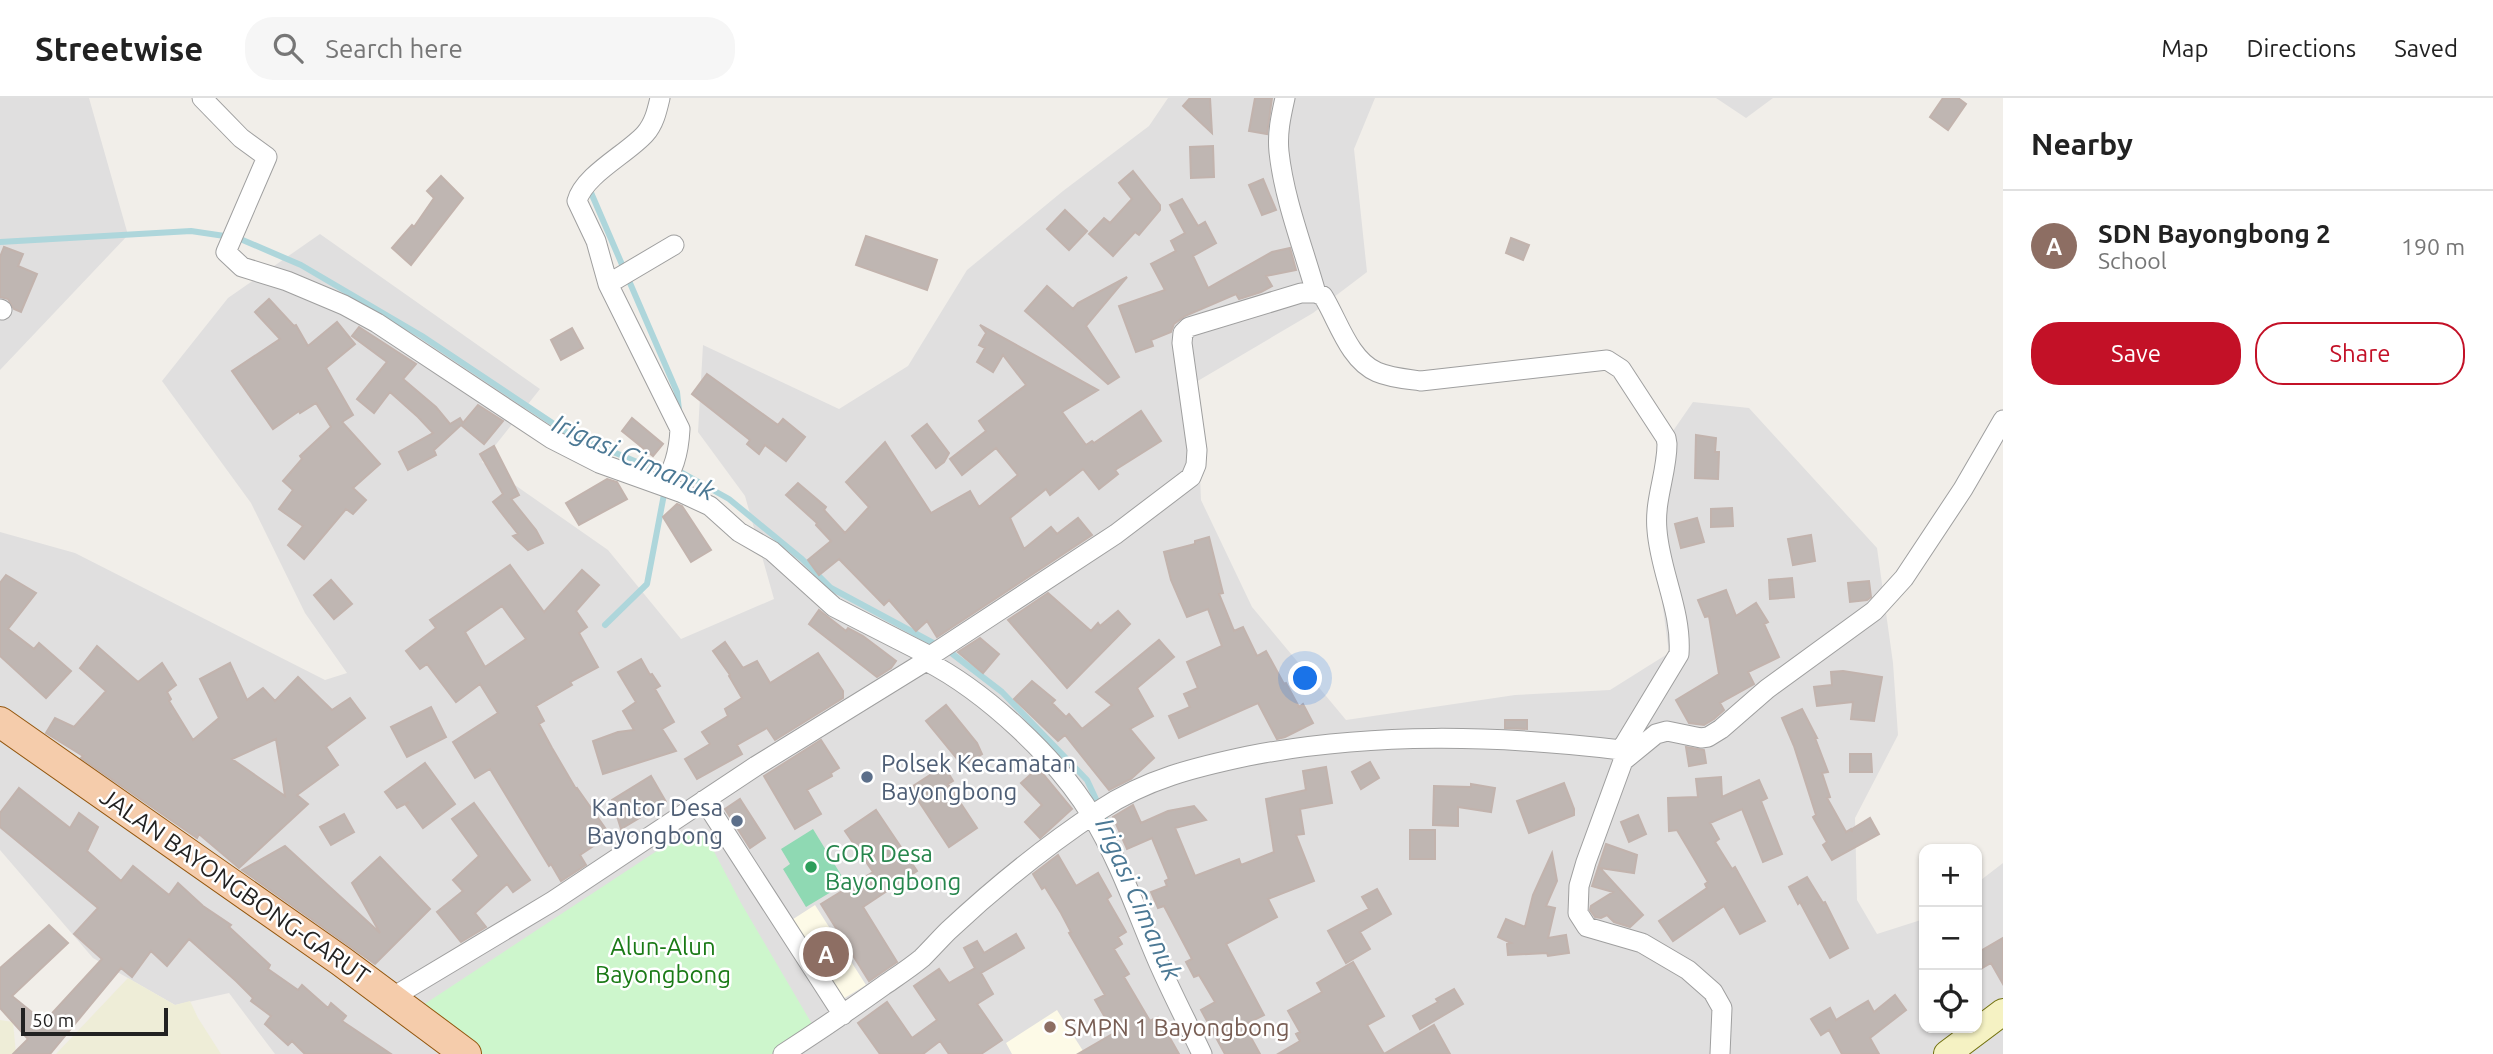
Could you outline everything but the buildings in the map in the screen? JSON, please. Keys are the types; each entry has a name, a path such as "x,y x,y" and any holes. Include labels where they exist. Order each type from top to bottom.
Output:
{"main road":[{"name":"JALAN BAYONGBONG-GARUT","path":"0,722 393,998 466,1054"}],"street":[{"path":"202,98 241,138 267,157 226,252 242,267 287,281 344,304 552,439 599,463 669,482 710,506 739,532 772,551 834,607 936,653 942,669 988,702 1049,760 1095,813 1157,958 1202,1054"},
{"path":"660,98 646,133 602,170 579,194 577,201 596,241 608,284 680,429 679,446 669,482"},
{"path":"1285,98 1280,122 1279,153 1316,293"},
{"path":"608,284 674,245"},
{"path":"393,998 553,901 704,800 936,653 1115,534 1191,477 1196,466 1197,450 1182,343 1183,333 1189,327 1301,293 1316,293 1323,296 1348,342 1363,363 1375,371 1391,376 1421,381 1607,360 1621,369 1666,438 1656,527 1677,618 1679,654 1622,755 1579,886 1578,913 1587,927 1642,943 1688,970 1713,992 1722,1008 1720,1054"},
{"path":"783,1054 843,1015 920,959 999,886 1095,813 1164,777 1199,766 1329,743 1396,738 1496,739 1622,755 1656,734 1667,731 1700,738 1708,737 1767,689 1874,611 1904,578 1963,489 2003,420"},
{"path":"704,800 843,1015"},
{"path":"1947,1054 2003,1012"}],"shaded area":[{"path":"0,98 89,98 128,235 0,370"},
{"path":"1168,98 1375,98 1354,149 1367,272 1313,313 1196,382 1201,500 1252,607 1346,720 1515,695 1610,690 1669,653 1659,578 1655,457 1693,402 1749,408 1877,548 1893,663 1898,735 1855,818 1857,900 1877,934 1919,921 1919,1033 1982,1033 1982,879 2003,863 2003,1054 275,1054 229,993 175,1005 93,958 0,850 0,532 75,553 325,680 347,673 305,613 251,503 162,381 228,298 320,234 540,389 482,462 608,550 681,639 774,599 745,496 698,432 703,345 839,409 908,366 967,270 1063,191 1149,126"},
{"path":"1716,98 1773,98 1746,118"},
{"path":"815,905 866,985 838,1002 787,923"},
{"name":"SMPN 1 Bayongbong","path":"1057,1010 1085,1054 1012,1054 1006,1043"}],"green space":[{"name":"GOR Desa Bayongbong","path":"813,829 846,883 806,907 783,869 790,864 781,849"},
{"name":"Alun-Alun Bayongbong","path":"690,832 701,835 709,842 741,903 812,1024 772,1054 463,1054 411,1013 675,839"},
{"path":"128,978 175,1005 190,1001 221,1054 56,1054"},
{"path":"0,1020 13,1022 16,1054 0,1054"}],"waterway":[{"path":"589,188 677,392 679,410"},
{"name":"Irigasi Cimanuk","path":"0,242 191,231 238,238 301,265 422,336 566,432 644,465 679,471 729,499 802,559 831,588 950,652 1002,692 1087,780 1109,827"},
{"path":"605,625 647,584 665,489"}],"place":[{"name":"Polsek Kecamatan Bayongbong","path":"867,777"},
{"name":"Kantor Desa Bayongbong","path":"737,821"},
{"name":"GOR Desa Bayongbong","path":"811,867"},
{"name":"SDN Bayongbong 2","path":"826,954"},
{"name":"SMPN 1 Bayongbong","path":"1050,1027"}]}
